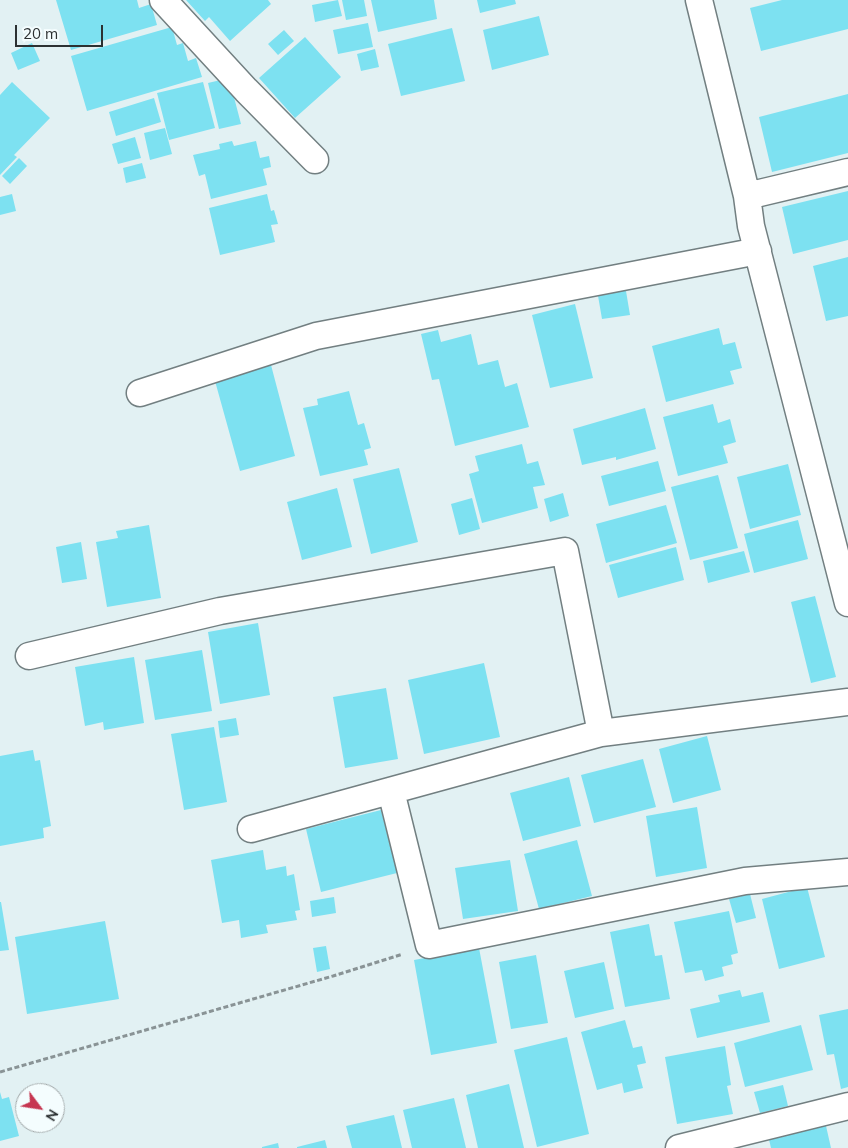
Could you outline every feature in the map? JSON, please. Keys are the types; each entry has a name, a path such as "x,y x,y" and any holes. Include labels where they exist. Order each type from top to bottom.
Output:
{"street":[{"path":"163,0 246,90 315,160"},
{"path":"698,0 747,196 751,226 848,603"},
{"path":"747,196 848,172"},
{"path":"140,393 316,336 758,251"},
{"path":"29,656 220,611 565,551 601,733"},
{"path":"251,829 601,733 848,702"},
{"path":"391,791 430,945 745,881 848,872"},
{"path":"679,1148 848,1106"}],"path":[{"path":"0,1072 333,976 430,945"}],"building":[{"path":"56,0 137,0 139,8 151,4 157,25 71,50"},
{"path":"186,0 268,0 271,4 230,41 209,17 205,21"},
{"path":"338,0 342,16 315,22 312,5"},
{"path":"342,0 364,0 367,16 346,20"},
{"path":"371,0 434,0 437,19 378,32"},
{"path":"477,0 515,0 516,4 480,13"},
{"path":"782,0 848,0 848,29 761,51 750,8"},
{"path":"539,16 549,55 492,70 483,30"},
{"path":"368,23 373,47 338,54 333,30"},
{"path":"172,27 177,45 183,43 188,61 196,58 202,77 87,111 71,56"},
{"path":"452,28 465,81 401,96 388,44"},
{"path":"284,30 294,41 278,55 268,44"},
{"path":"305,37 341,77 295,118 259,78"},
{"path":"32,43 40,61 18,70 11,53"},
{"path":"375,49 379,67 361,71 357,54"},
{"path":"229,78 241,124 219,129 208,83"},
{"path":"12,82 50,118 14,155 17,157 0,175 0,95"},
{"path":"203,82 215,128 169,140 157,93"},
{"path":"848,94 848,153 772,172 759,117"},
{"path":"154,98 161,122 116,136 109,112"},
{"path":"165,128 172,154 150,160 144,133"},
{"path":"135,137 141,158 118,164 112,144"},
{"path":"232,141 234,146 256,141 260,158 269,156 271,167 263,169 267,185 211,199 205,174 199,176 193,155 220,149 219,144"},
{"path":"19,158 27,166 10,184 2,176"},
{"path":"142,163 146,178 126,183 123,168"},
{"path":"848,191 848,240 793,254 782,207"},
{"path":"12,194 16,211 0,215 0,197"},
{"path":"267,194 271,211 274,210 278,224 271,225 275,242 220,255 209,208"},
{"path":"848,257 848,316 826,321 813,266"},
{"path":"625,285 630,315 602,319 597,290"},
{"path":"575,304 593,378 550,388 532,315"},
{"path":"719,328 723,345 735,342 742,368 730,371 734,384 666,402 652,346"},
{"path":"438,330 441,342 471,334 478,365 498,360 505,387 517,383 529,427 455,446 439,379 432,380 421,334"},
{"path":"271,365 295,456 240,471 215,381"},
{"path":"349,391 358,425 364,423 371,448 364,450 368,465 320,476 303,408 318,405 317,399"},
{"path":"713,404 718,423 730,419 736,442 723,446 728,463 678,476 663,417"},
{"path":"645,408 656,449 616,460 616,457 582,465 573,429"},
{"path":"522,444 527,464 538,461 545,485 533,487 538,508 482,523 469,474 479,471 475,456"},
{"path":"658,461 666,491 609,506 601,476"},
{"path":"788,464 801,515 750,529 737,477"},
{"path":"399,468 418,542 371,554 353,479"},
{"path":"718,475 738,548 690,560 671,487"},
{"path":"337,488 352,547 302,560 287,502"},
{"path":"563,493 569,516 550,522 544,499"},
{"path":"472,498 480,529 459,535 451,504"},
{"path":"666,505 677,543 606,563 596,524"},
{"path":"798,520 808,559 754,573 744,534"},
{"path":"149,525 161,598 107,607 96,542 118,538 116,531"},
{"path":"81,542 87,579 62,583 56,547"},
{"path":"676,547 684,580 618,598 609,565"},
{"path":"744,551 750,572 708,583 703,561"},
{"path":"815,596 836,677 811,683 791,602"},
{"path":"258,623 270,695 220,704 208,632"},
{"path":"202,650 212,711 155,720 145,660"},
{"path":"134,657 144,723 104,730 103,722 85,726 75,667"},
{"path":"484,663 500,737 424,754 408,680"},
{"path":"386,688 398,759 345,768 333,697"},
{"path":"236,718 239,735 220,738 218,721"},
{"path":"214,727 227,802 184,810 171,734"},
{"path":"707,736 721,790 673,803 659,749"},
{"path":"33,750 35,761 40,760 51,826 43,828 44,838 0,846 0,756"},
{"path":"643,759 656,807 594,823 581,775"},
{"path":"569,777 581,826 523,841 510,793"},
{"path":"697,807 707,868 656,877 646,816"},
{"path":"381,810 397,873 321,892 306,829"},
{"path":"577,840 592,896 539,909 524,854"},
{"path":"263,850 266,870 286,866 287,876 294,874 300,910 295,911 297,920 266,925 268,933 241,938 239,920 222,923 211,860"},
{"path":"510,860 518,911 463,919 455,868"},
{"path":"807,887 825,957 779,969 762,899"},
{"path":"750,894 756,918 736,923 729,899"},
{"path":"334,897 336,913 312,917 310,901"},
{"path":"0,902 9,950 0,951"},
{"path":"729,911 738,953 731,955 733,964 722,967 724,976 705,981 702,970 685,973 674,922"},
{"path":"105,921 119,999 27,1014 15,937"},
{"path":"649,924 655,956 662,955 670,999 625,1007 610,932"},
{"path":"326,946 330,969 317,972 313,948"},
{"path":"479,948 497,1043 431,1055 414,960"},
{"path":"536,955 548,1023 511,1029 499,962"},
{"path":"604,962 614,1009 575,1018 564,971"},
{"path":"740,990 742,997 763,992 770,1022 697,1038 690,1009 720,1002 718,995"},
{"path":"848,1009 848,1087 841,1089 834,1054 827,1055 819,1015"},
{"path":"625,1020 633,1048 642,1046 646,1063 637,1065 643,1088 624,1093 622,1083 597,1090 581,1032"},
{"path":"801,1025 813,1070 745,1087 734,1043"},
{"path":"567,1037 589,1134 537,1147 514,1050"},
{"path":"725,1046 731,1085 727,1086 733,1114 677,1124 665,1057"},
{"path":"509,1084 524,1148 478,1148 466,1095"},
{"path":"783,1085 788,1106 760,1113 754,1092"},
{"path":"0,1092 2,1099 9,1097 15,1120 15,1133 18,1133 19,1136 0,1141"},
{"path":"454,1098 466,1148 412,1148 403,1110"},
{"path":"394,1115 402,1148 352,1148 346,1126"},
{"path":"824,1117 831,1148 771,1148 767,1131"},
{"path":"325,1140 327,1148 297,1148 297,1147"},
{"path":"278,1143 279,1148 262,1148 262,1147"}]}
